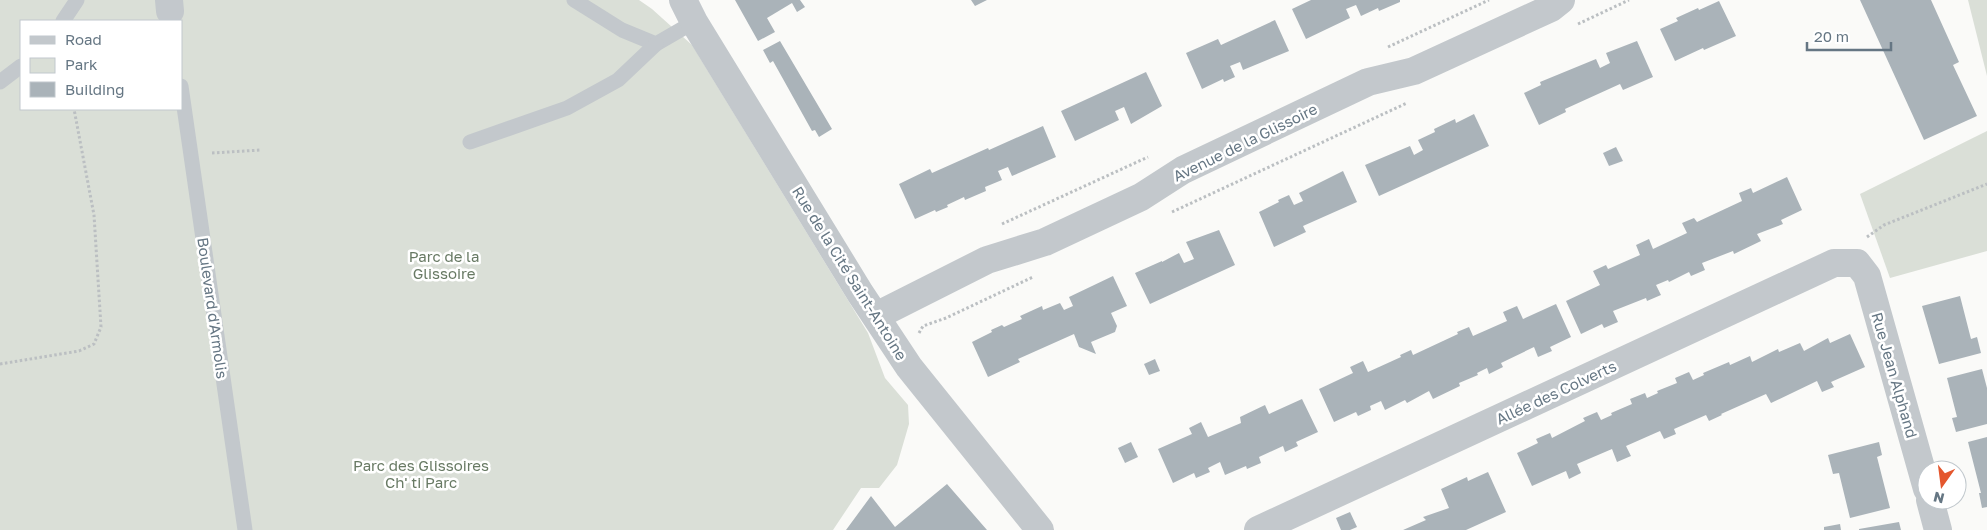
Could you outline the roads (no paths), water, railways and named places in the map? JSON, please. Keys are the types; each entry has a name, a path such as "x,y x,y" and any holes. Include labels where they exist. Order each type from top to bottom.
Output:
{"street":[{"name":"Avenue de la Glissoire","path":"876,316 988,260 1045,242 1141,197 1183,170 1368,82 1414,71 1551,8 1561,0"},
{"name":"Rue de la Cité Saint-Antoine","path":"688,11 909,367 1040,530"},
{"name":"Rue Jean Alphand","path":"1845,263 1867,276 1919,460"},
{"name":"Allée des Colverts","path":"1258,530 1845,263"},
{"path":"1933,510 1938,530"}],"lane":[{"path":"64,20 77,0"},
{"path":"574,0 622,30 656,44"},
{"path":"470,142 567,108 618,80 688,11"},
{"path":"0,82 20,67"},
{"name":"Boulevard d'Armolis","path":"182,93 245,530"}],"park label":[{"name":"Parc de la Glissoire","path":"444,264"},
{"name":"Parc des Glissoires Ch' ti Parc","path":"421,474"}]}
